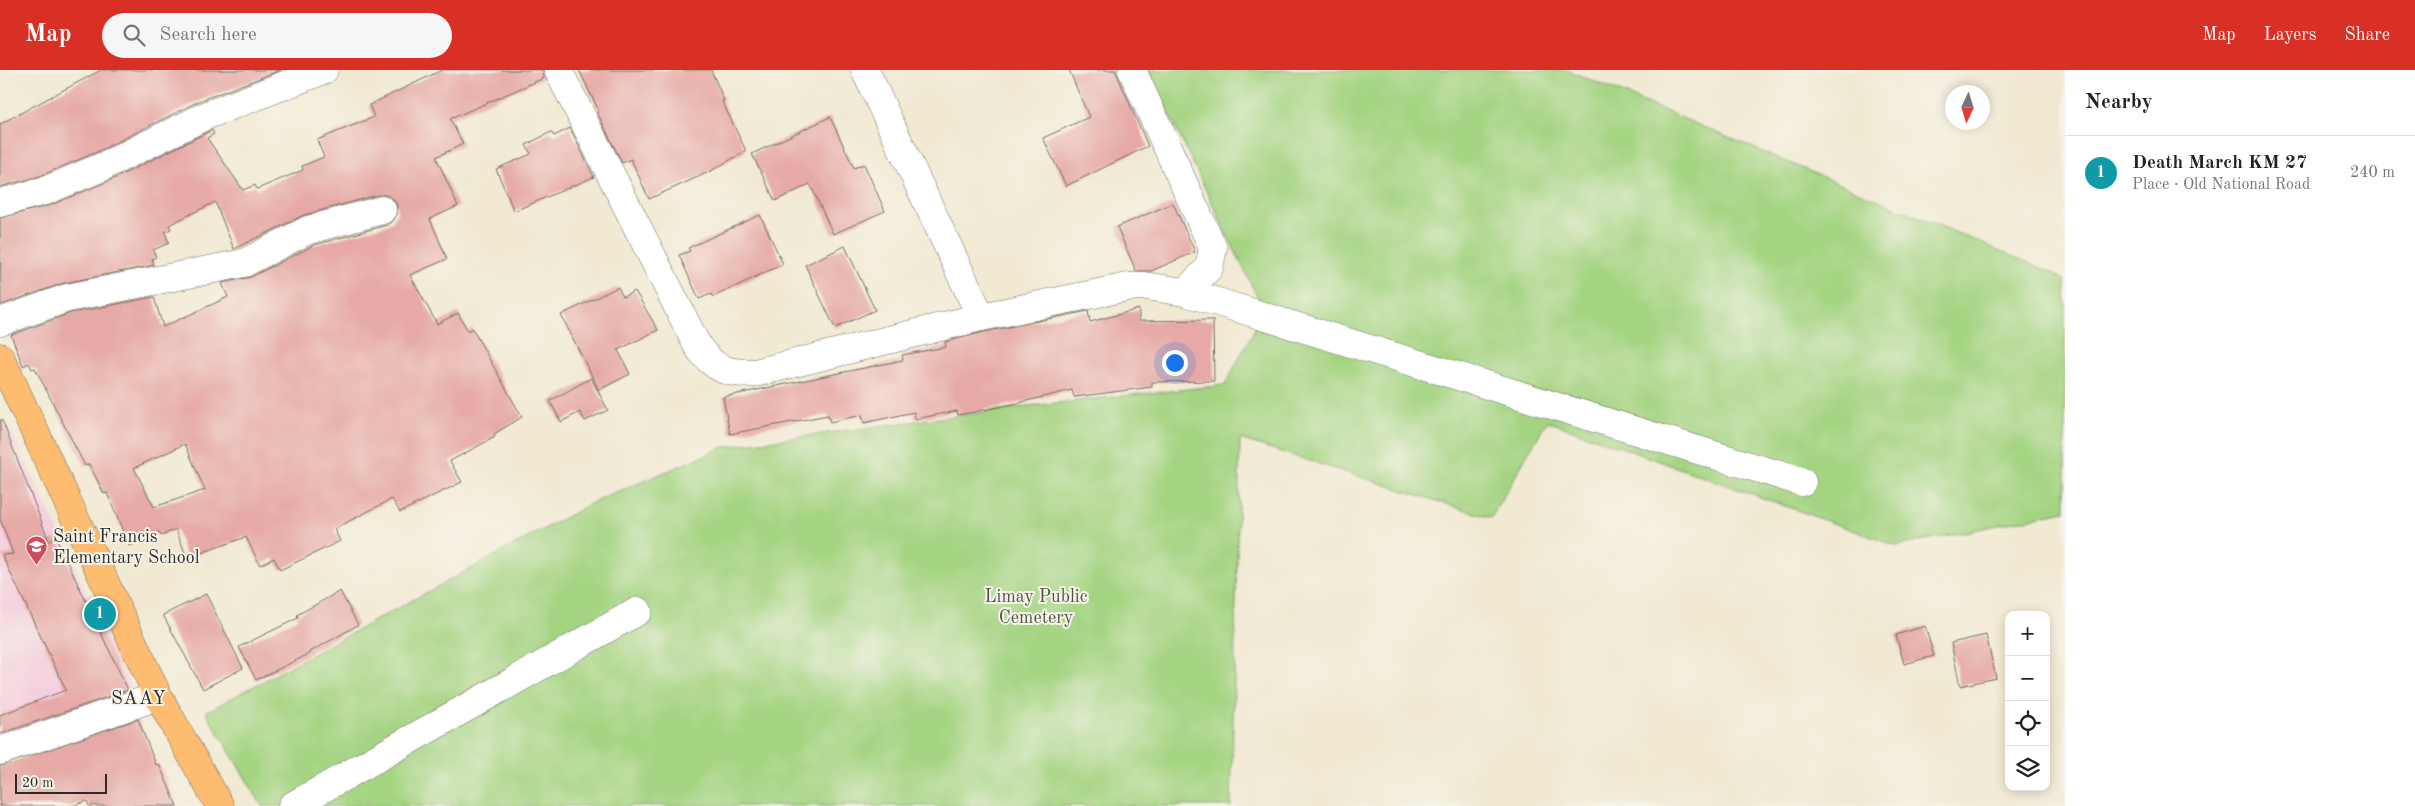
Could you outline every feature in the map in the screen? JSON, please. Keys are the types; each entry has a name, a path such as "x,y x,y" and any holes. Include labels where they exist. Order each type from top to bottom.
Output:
{"main road":[{"path":"0,357 158,696 220,806"}],"street":[{"path":"0,203 45,191 104,166 205,116 324,70"},
{"path":"558,70 698,347 708,360 722,370 738,374 754,373 981,317 1128,287 1145,286 1184,292 1802,482"},
{"path":"865,70 981,317"},
{"path":"1132,70 1213,248 1209,268 1184,292"},
{"path":"0,322 67,298 244,263 308,230 382,210"},
{"path":"292,806 638,611"},
{"path":"0,751 158,696"}],"shaded area":[{"name":"Saint Francis Elementary School","path":"10,428 136,698 0,747 0,431"}],"green space":[{"name":"Limay Public Cemetery","path":"1148,70 1567,70 2053,273 2065,281 2065,511 1897,546 1547,421 1491,518 1240,439 1231,806 262,806 206,712 592,503 724,447 1029,406 1225,385 1264,311"}],"building":[{"path":"101,70 281,70 199,101 97,152 40,176 0,187 0,124"},
{"path":"442,70 543,70 544,78 450,119 463,144 436,157 458,206 430,219 447,259 410,275 437,324 458,313 468,331 472,328 522,417 494,434 495,437 450,461 462,482 400,512 392,499 334,529 340,541 280,570 274,558 260,565 246,537 187,558 176,529 161,536 160,532 129,546 107,493 104,494 89,464 85,466 35,368 32,369 29,363 23,366 11,335 71,313 154,297 163,327 228,297 222,283 251,277 314,245 387,225 393,221 397,214 397,205 393,199 386,195 378,195 304,215 234,249 215,202 169,225 171,229 165,232 169,243 153,250 156,257 152,259 154,265 64,283 1,305 0,218 51,205 111,180 212,130 214,134 207,138 243,190 255,185 257,189 303,170 302,166 324,157 317,140 374,117 369,105","holes":["185,444 205,490 154,507 134,468"]},
{"path":"579,70 711,70 724,100 722,101 746,151 709,172 649,199 631,159 622,163"},
{"path":"1069,70 1115,70 1148,146 1066,186 1043,138 1089,117"},
{"path":"830,117 854,168 864,164 885,211 833,234 810,184 775,201 752,154"},
{"path":"570,128 594,177 514,211 496,169 531,154 526,145 551,132 554,136"},
{"path":"1173,203 1195,252 1151,271 1136,271 1117,227"},
{"path":"760,215 783,264 713,297 711,294 699,299 679,255 690,251 688,248"},
{"path":"845,246 875,310 835,328 805,265"},
{"path":"618,287 623,297 635,291 658,330 618,350 630,374 599,390 561,315"},
{"path":"1139,309 1139,321 1213,320 1214,381 1152,382 1152,387 1074,397 1072,390 958,415 957,411 915,419 914,412 864,423 862,415 830,422 828,415 730,434 723,397 903,360 902,355 946,347 945,342 984,332 1088,311 1090,322"},
{"path":"591,378 608,410 585,421 580,412 561,422 550,401"},
{"name":"Saint Francis Elementary School","path":"0,420 2,420 49,541 56,538 128,690 0,734 0,715 66,690 2,555 13,554 0,519"},
{"path":"340,591 358,625 311,653 256,680 239,647 298,618 297,615"},
{"path":"206,594 243,668 203,689 163,615"},
{"path":"1925,626 1934,656 1904,664 1896,635"},
{"path":"1986,635 1996,678 1960,686 1951,643"},
{"path":"138,719 156,765 159,764 177,806 89,806 87,801 72,806 0,806 0,766"}],"place":[{"name":"Saint Francis Elementary School","path":"37,565"},
{"name":"Death March KM 27","path":"100,614"}],"district":[{"name":"SAAY","path":"139,697"}]}
